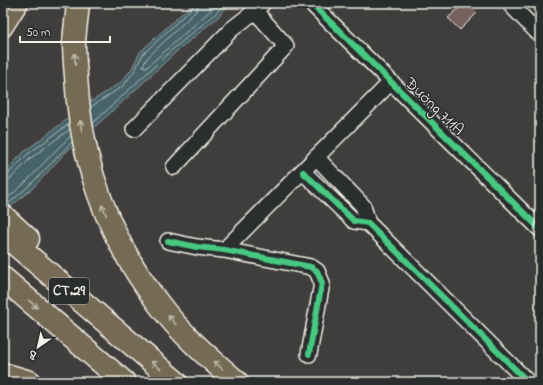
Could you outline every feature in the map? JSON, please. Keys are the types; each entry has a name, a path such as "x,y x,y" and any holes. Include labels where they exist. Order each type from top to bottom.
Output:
{"highway":[{"path":"78,3 74,43 77,98 86,154 102,205 116,236 133,266 158,303 180,330 237,382"},
{"path":"3,216 136,348"},
{"name":"CT.29","path":"3,234 176,382"},
{"name":"CT.29","path":"3,278 124,382"},
{"path":"3,374 30,382"}],"main road":[{"path":"3,27 18,3"}],"street":[{"name":"Đường 711A","path":"310,3 540,230"},
{"path":"509,3 540,35"},
{"path":"134,129 232,30 259,7 286,46 174,167"},
{"path":"224,250 390,83"},
{"path":"316,158 363,206 368,223 528,382"},
{"path":"303,172 354,221 368,223"},
{"path":"168,240 197,247 224,250 312,267 317,271 322,283 309,354"}],"water":[{"path":"193,3 231,3 217,18 176,52 65,153 34,187 3,213 3,173 25,151 86,105 120,83 131,70 140,52"}],"building":[{"path":"464,3 467,3 477,13 460,30 448,18"}],"cycle path":[{"path":"311,3 540,229"},
{"path":"303,172 354,221 368,223 528,382"},
{"path":"168,241 311,267 317,271 322,283 309,354"}]}
